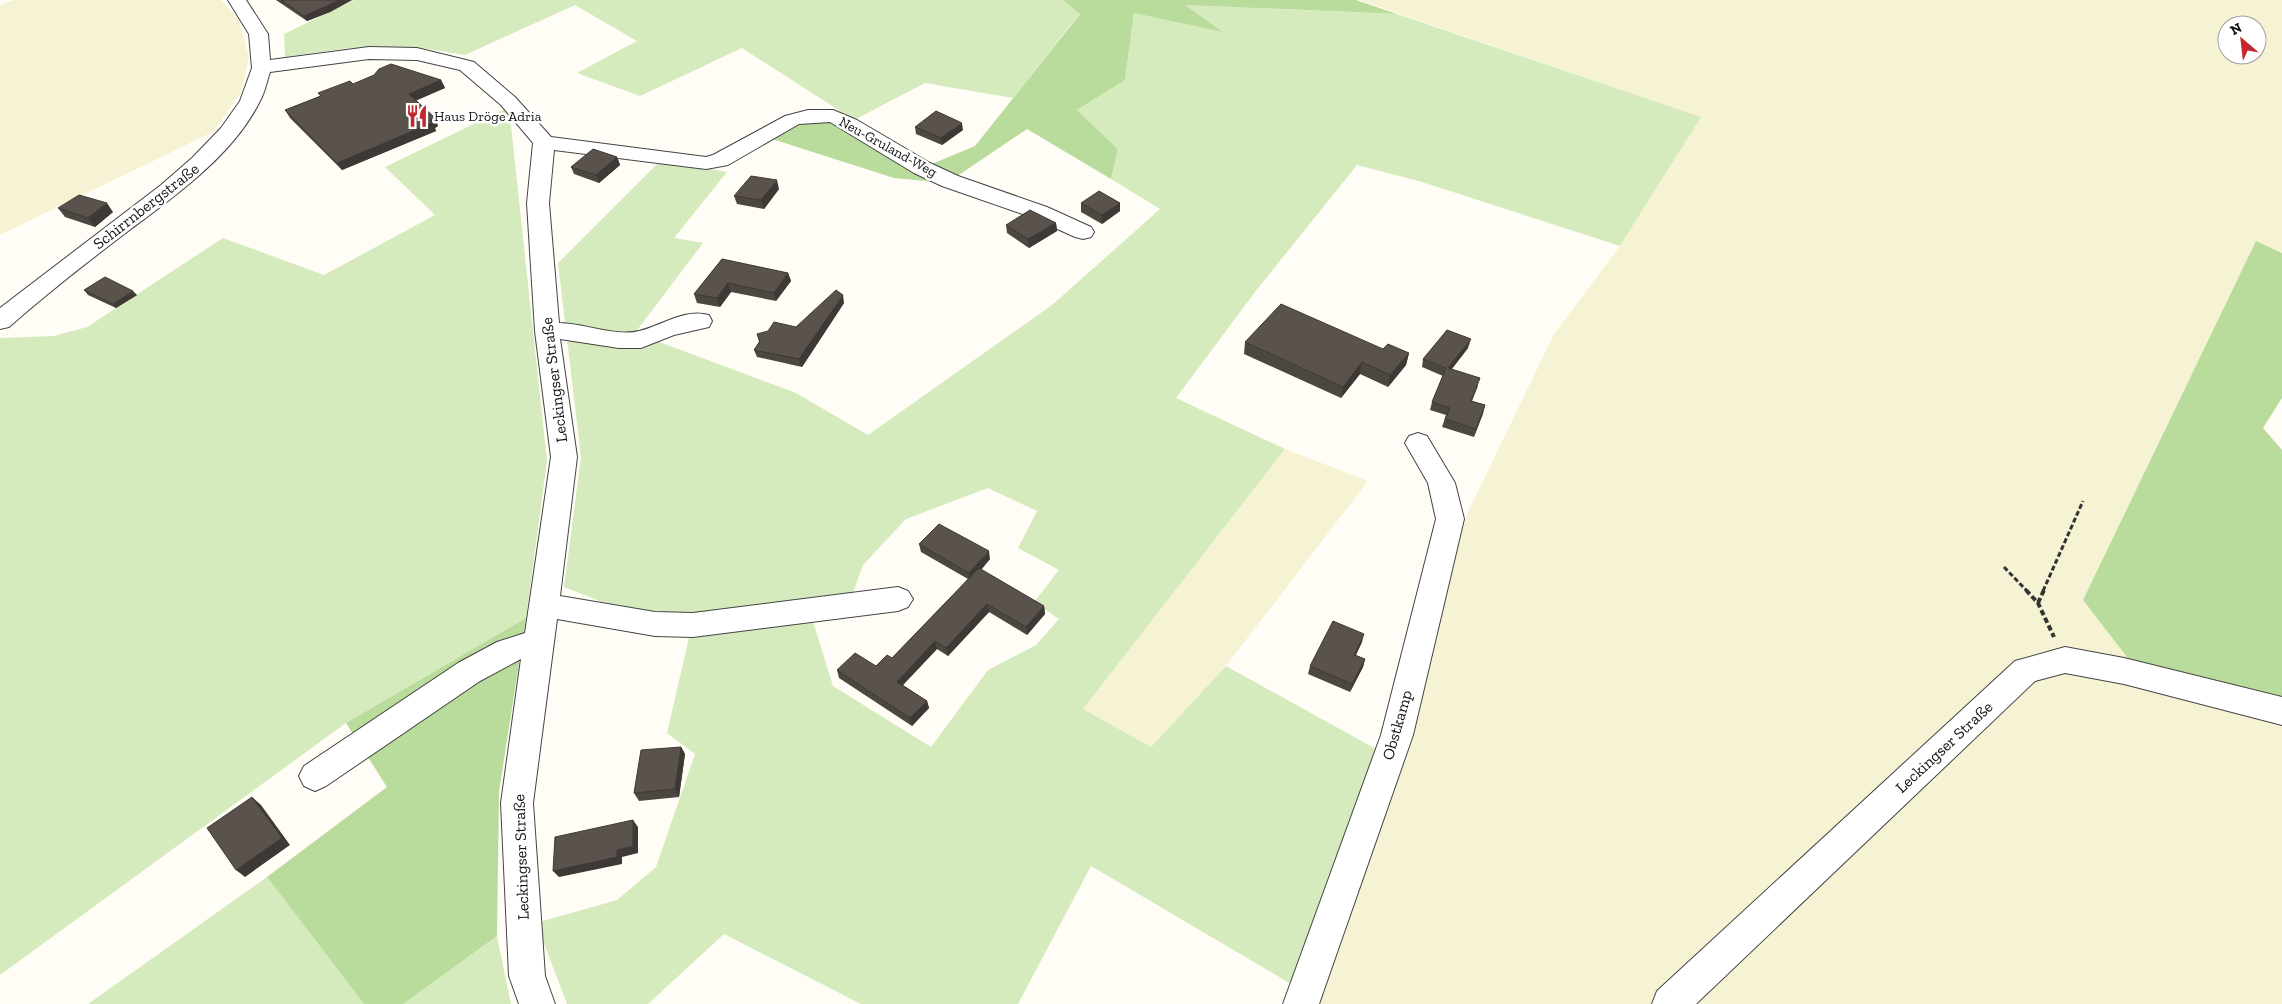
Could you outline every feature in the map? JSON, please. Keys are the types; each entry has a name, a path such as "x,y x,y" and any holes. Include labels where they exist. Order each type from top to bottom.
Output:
{"street":[{"path":"237,0 256,24 261,46 262,67 369,52 416,54 467,66 508,101 544,142"},
{"name":"Schirrnbergstraße","path":"0,321 25,299 157,199 204,160 235,125 249,103 255,92 262,67"},
{"name":"Neu-Gruland-Weg","path":"544,142 706,163 720,160 792,120 808,116 833,116 850,124 922,168 950,181 1039,212 1083,232"},
{"name":"Leckingser Straße","path":"537,1004 527,976 517,803 542,605 564,457 548,331 538,203 544,142"},
{"path":"0,290 25,299"},
{"path":"548,331 570,331 619,340 641,340 680,324 700,321"},
{"name":"Obstkamp","path":"1301,1004 1397,735 1450,519 1441,484 1418,443"},
{"path":"542,605 655,624 692,625 898,599"},
{"path":"315,776 469,672 508,651 538,641"},
{"name":"Leckingser Straße","path":"1670,1004 2026,670 2065,660 2124,671 2282,711"}],"path":[{"path":"2038,602 2083,501"},
{"path":"2004,567 2038,602 2065,660"}],"shaded area":[{"path":"14,0 221,0 238,18 249,57 241,92 213,132 0,235 0,5"},
{"path":"1359,0 2282,0 2282,253 2256,241 2083,600 2282,715 2282,1004 1317,1004 1468,512 1554,334 1620,246 1700,117"},
{"path":"1285,449 1368,481 1226,666 1151,747 1082,709"}],"green space":[{"path":"354,0 1063,0 1080,13 1013,98 925,83 854,120 742,48 640,96 577,73 637,41 575,5 465,55 416,47 349,48 285,57 284,34"},
{"path":"1063,0 1356,0 1397,14 1185,5 1223,32 1134,13 1125,80 1077,110 1118,149 1111,179 1027,129 947,183 894,178 769,138 794,123 834,123 915,171 975,146 1080,14"},
{"path":"1184,5 1397,14 1701,117 1620,246 1422,182 1357,165 1255,292 1176,398 1285,449 1083,709 1151,747 1226,666 1385,754 1298,988 1091,866 1018,1004 861,1004 724,934 648,1004 567,1004 536,923 617,900 656,867 695,754 667,733 690,633 811,615 833,686 931,747 988,670 1036,645 1059,619 1034,602 1059,570 1018,548 1037,511 988,488 906,519 863,565 852,595 714,617 643,618 564,587 581,457 558,263 661,160 727,172 674,238 703,243 635,333 796,393 868,435 1052,305 1160,209 1111,179 1118,149 1077,110 1125,80 1134,13 1222,31"},
{"path":"509,107 547,461 526,618 346,723 0,975 0,338 54,336 87,327 223,238 324,275 435,215 385,167"},
{"path":"2256,241 2282,253 2282,398 2263,428 2282,450 2282,705 2144,679 2083,600"},
{"path":"526,618 499,792 497,936 403,1004 364,1004 267,877 387,787 346,723"},
{"path":"267,877 364,1004 88,1004"},
{"path":"497,936 511,1004 403,1004"}],"building":[{"path":"281,0 339,0 304,16"},
{"path":"391,64 441,80 409,94 435,118 430,120 432,123 337,163 285,110 321,96 318,93 350,81 353,84 374,75 379,69"},
{"path":"936,111 962,123 941,138 915,127"},
{"path":"593,149 617,157 596,175 571,167"},
{"path":"751,176 777,180 761,200 734,196"},
{"path":"1099,191 1120,203 1102,215 1081,203"},
{"path":"79,195 107,203 88,218 58,208"},
{"path":"1030,210 1056,223 1028,239 1006,225"},
{"path":"722,259 788,273 774,293 728,283 717,298 694,294"},
{"path":"105,277 133,291 113,304 84,290"},
{"path":"836,290 843,295 799,359 754,350 760,341 757,334 768,331 774,322 796,327"},
{"path":"1281,304 1383,349 1388,344 1409,353 1390,375 1362,362 1343,387 1245,342"},
{"path":"1447,330 1471,339 1448,368 1480,378 1471,401 1485,405 1476,429 1445,419 1450,408 1432,402 1446,368 1423,359"},
{"path":"939,524 989,551 969,573 919,544"},
{"path":"979,568 1044,606 1026,627 987,604 946,648 935,641 897,682 927,701 910,718 837,670 855,653 876,666 887,655 892,658"},
{"path":"1333,621 1364,634 1354,655 1365,659 1352,684 1310,666"},
{"path":"681,747 675,789 634,793 641,750"},
{"path":"252,797 282,838 236,870 207,828"},
{"path":"633,820 633,846 617,850 617,857 553,871 555,837"}],"place":[{"name":"Haus Dröge Adria","path":"417,116"}]}
